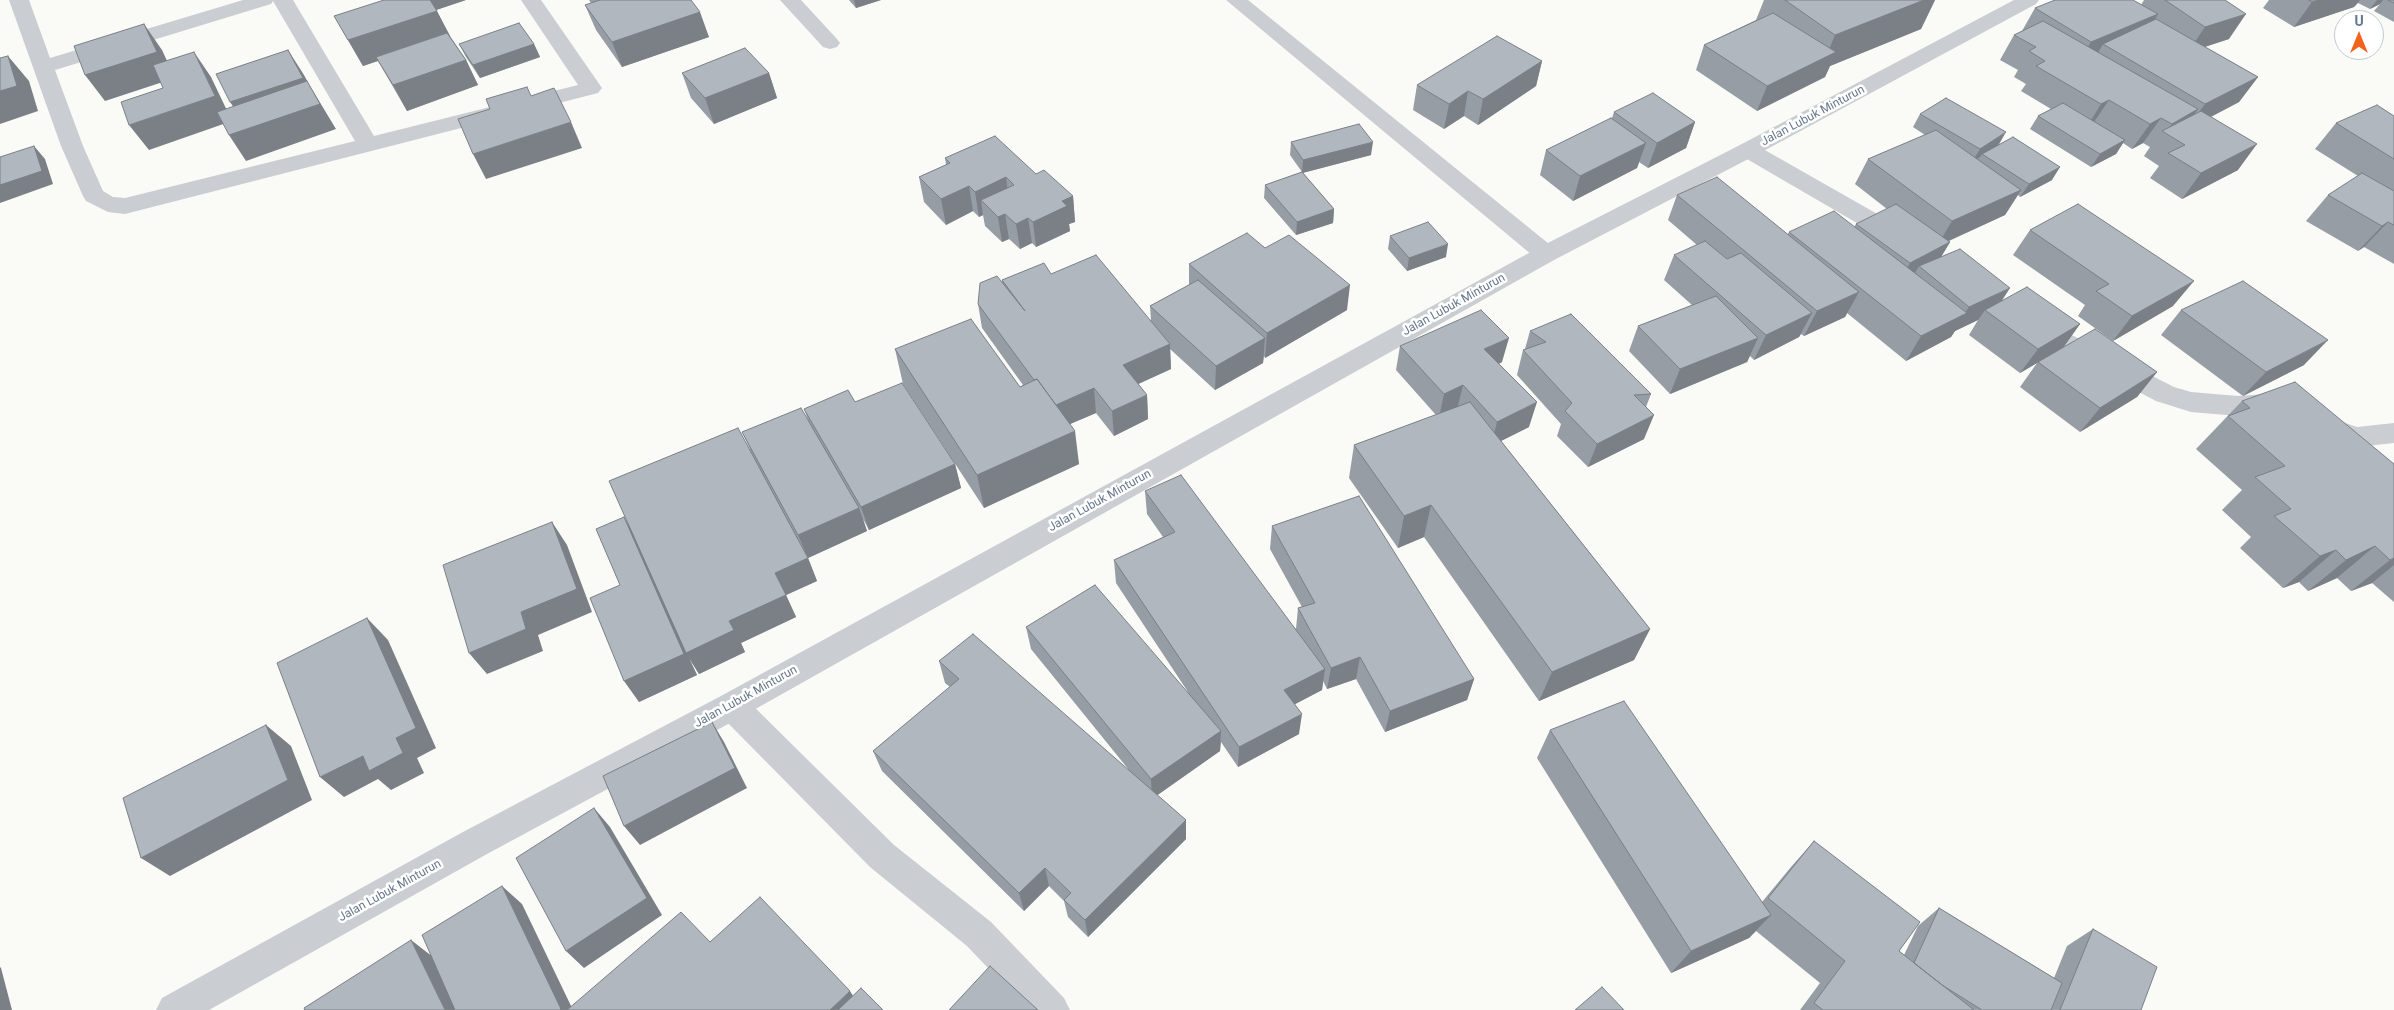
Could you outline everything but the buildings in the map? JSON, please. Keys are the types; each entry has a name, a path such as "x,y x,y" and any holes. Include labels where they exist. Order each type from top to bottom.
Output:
{"street":[{"path":"19,0 72,146 94,196 108,204 125,206 591,88 531,0"},
{"path":"43,67 264,0"},
{"path":"283,0 368,145"},
{"path":"790,0 830,43"},
{"path":"1236,0 1546,254"},
{"name":"Jalan Lubuk Minturun","path":"174,1010 475,843 732,706 1546,254 1748,150 2029,0"},
{"path":"1748,150 1920,249"},
{"path":"2018,313 2051,335 2165,394 2192,402 2216,406 2265,404 2357,437 2394,433"},
{"path":"732,706 882,856 979,934 1052,1010"}]}
